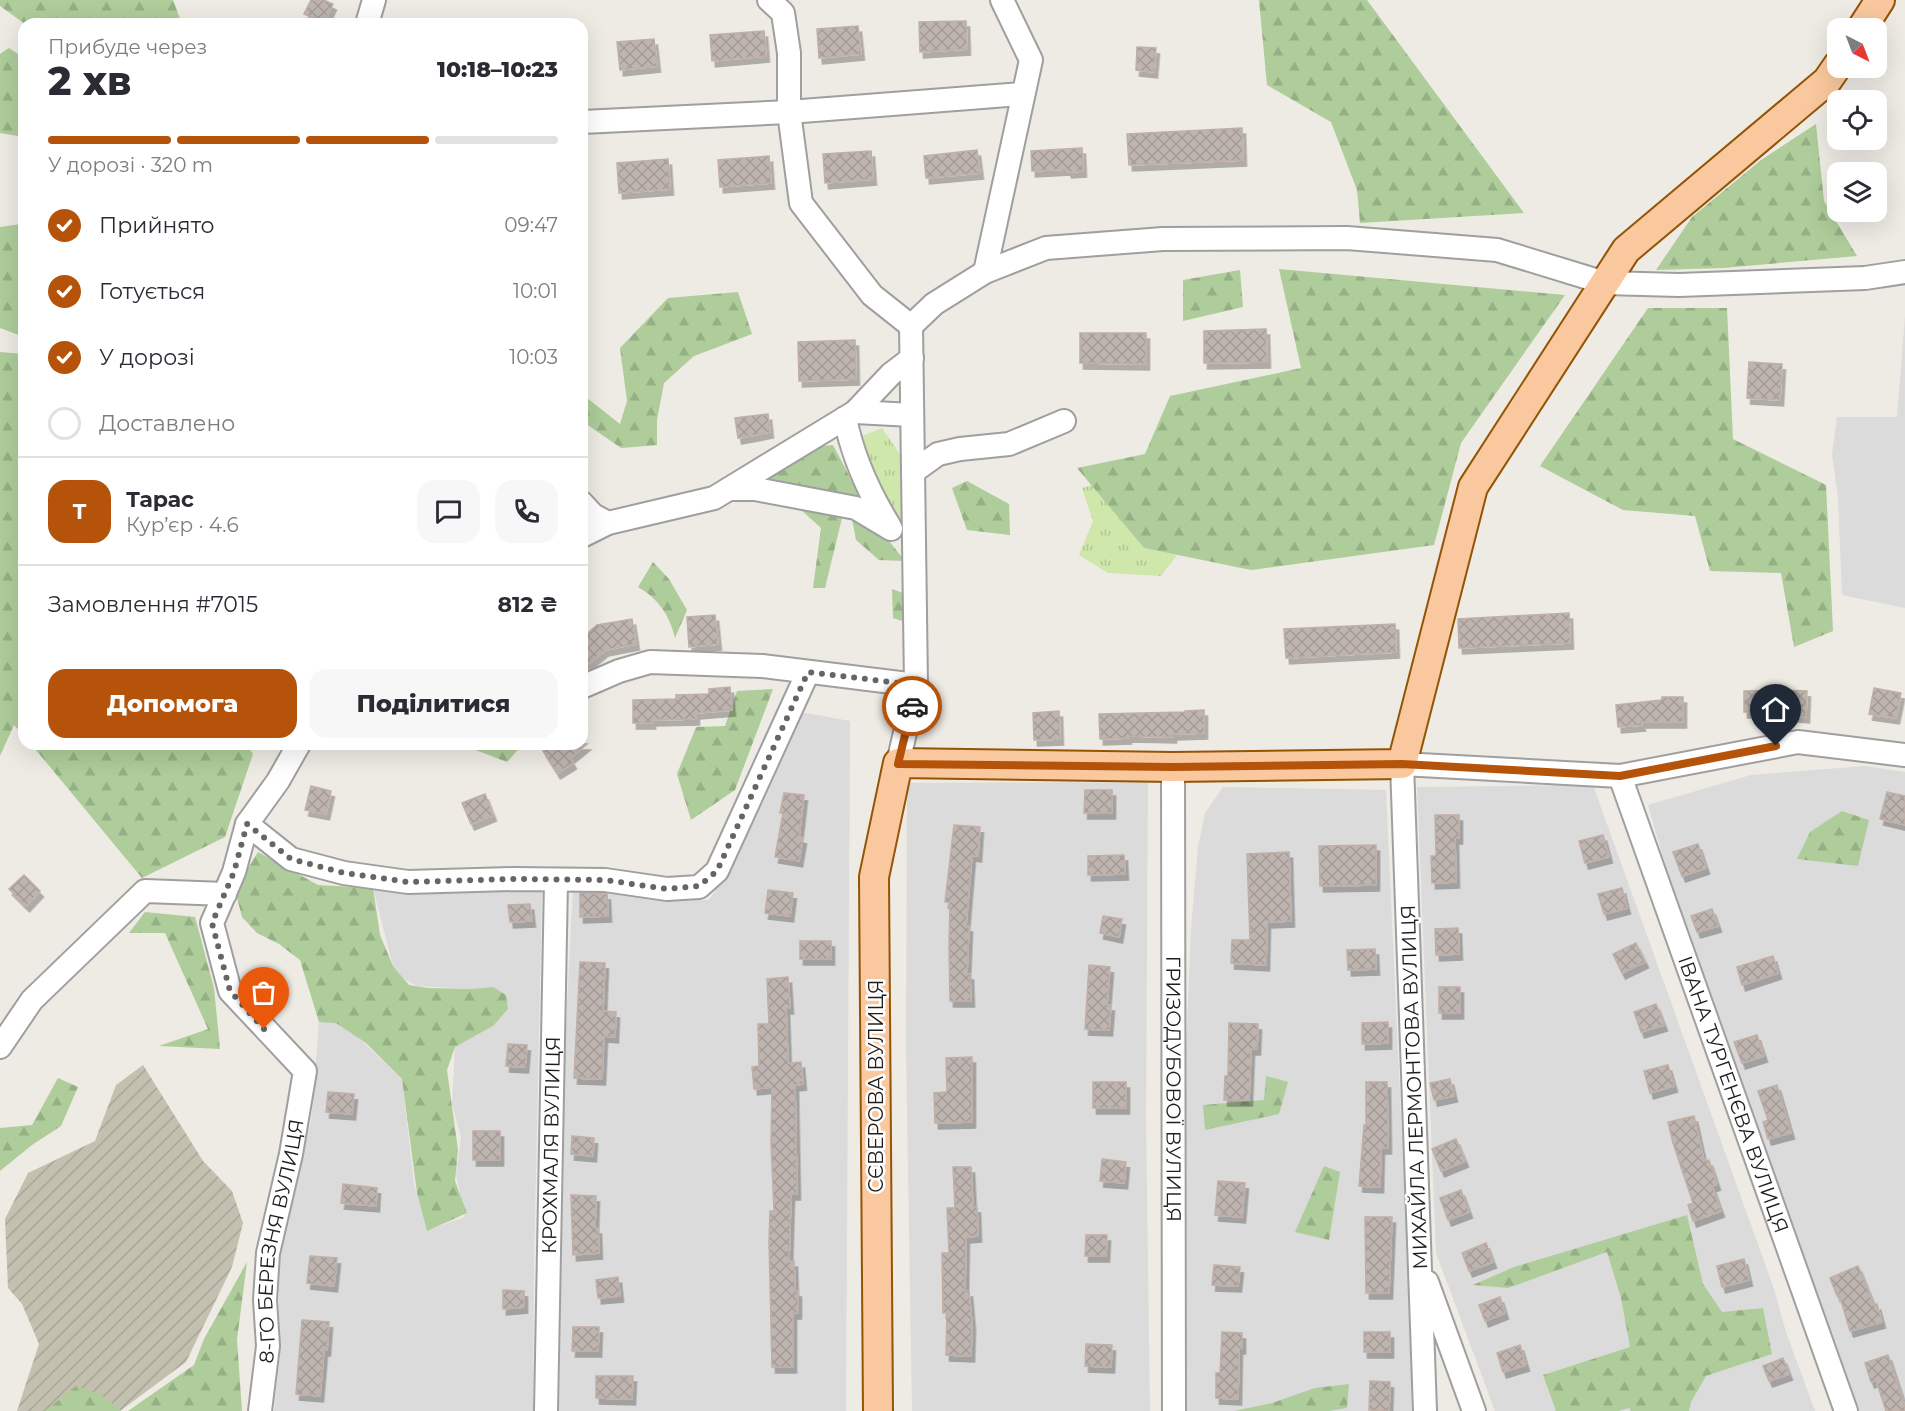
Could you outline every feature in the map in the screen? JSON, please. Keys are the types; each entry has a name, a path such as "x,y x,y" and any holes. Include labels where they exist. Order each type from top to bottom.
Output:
{"main road":[{"path":"1868,18 1880,0"},
{"path":"898,764 1173,767 1402,764 1473,487 1626,250 1829,78"},
{"name":"СЄВЕРОВА ВУЛИЦЯ","path":"878,1411 874,877 898,764"}],"street":[{"path":"369,18 374,0"},
{"path":"769,0 783,13 789,53 789,112 801,203 872,295 911,326"},
{"path":"985,272 1031,60 1002,0"},
{"path":"588,122 789,112 1022,94"},
{"path":"898,764 916,685 911,326 934,303 985,272 1047,249 1163,239 1347,238 1497,250 1605,283 1679,285 1864,278 1905,272"},
{"path":"588,533 608,523 714,498 850,415 891,374 912,358"},
{"path":"850,415 912,415"},
{"path":"850,415 851,449 871,495 891,528 915,560"},
{"path":"914,472 938,454 960,448 1009,444 1064,421"},
{"path":"728,489 755,489 856,508 891,528"},
{"path":"588,510 608,523"},
{"path":"588,684 619,671 650,662 762,666 916,685"},
{"path":"247,824 291,859 344,873 408,882 513,879 605,880 667,889 699,886 717,871 808,672"},
{"path":"1402,764 1620,776 1798,742 1905,755"},
{"path":"0,1047 32,1000 145,891 225,894 234,872 247,824 278,781 295,750"},
{"name":"МИХАЙЛА ЛЕРМОНТОВА ВУЛИЦЯ","path":"1402,764 1425,1411"},
{"name":"ГРИЗОДУБОВОЇ ВУЛИЦЯ","path":"1173,767 1173,1411"},
{"name":"ІВАНА ТУРГЕНЄВА ВУЛИЦЯ","path":"1620,776 1846,1411"},
{"name":"КРОХМАЛЯ ВУЛИЦЯ","path":"546,1411 556,881"},
{"name":"8-ГО БЕРЕЗНЯ ВУЛИЦЯ","path":"225,894 212,923 230,991 306,1071 291,1154 268,1253 265,1300 268,1346 260,1411"},
{"path":"1420,1264 1474,1411"}],"shaded area":[{"path":"1905,316 1905,608 1842,595 1838,498 1832,454 1837,417 1897,417"},
{"path":"800,712 850,721 846,1411 559,1411 565,1044 573,887 687,900 709,900 723,878"},
{"path":"1865,766 1905,772 1905,1411 1856,1411 1672,889 1648,805 1751,775"},
{"path":"1148,782 1146,1118 1150,1411 912,1411 906,1047 907,783"},
{"path":"1593,785 1774,1289 1786,1332 1815,1411 1495,1411 1436,1253 1417,787"},
{"path":"1223,787 1386,790 1412,1411 1187,1411 1186,1051 1191,929 1198,847 1205,813"},
{"path":"373,888 542,890 533,1411 274,1411 280,1355 278,1261 311,1121 319,1022 336,1016 402,1079 414,1184 427,1230 465,1217 456,1174 461,1138 452,1103 455,1047 493,1026 493,987 471,989 417,986 404,979 393,966"},
{"path":"143,1065 203,1161 232,1191 243,1223 232,1267 186,1362 120,1411 17,1411 39,1344 22,1304 8,1288 5,1219 28,1173 95,1141 116,1085"}],"green space":[{"path":"0,0 173,0 180,18 18,19 0,6"},
{"path":"1259,0 1367,0 1524,213 1360,223 1357,190 1331,122 1267,85"},
{"path":"9,48 18,54 18,136 0,133 0,54"},
{"path":"1816,124 1827,222 1837,222 1857,256 1723,268 1656,270 1692,217 1761,160"},
{"path":"18,224 18,335 0,328 0,227"},
{"path":"1279,269 1565,295 1461,443 1434,545 1251,570 1144,548 1077,468 1145,454 1170,396 1301,368"},
{"path":"1240,270 1243,307 1183,321 1183,280"},
{"path":"738,292 752,334 694,356 664,383 657,420 657,445 621,448 588,425 588,399 620,424 627,401 620,348 668,298"},
{"path":"1648,308 1727,308 1733,439 1826,485 1833,631 1794,647 1781,573 1710,571 1695,516 1623,510 1540,466"},
{"path":"0,352 18,354 18,729 14,725 0,756"},
{"path":"882,428 902,457 901,521 871,473 862,436"},
{"path":"833,445 861,498 756,480 810,447"},
{"path":"967,481 1009,504 1010,535 967,530 952,488"},
{"path":"1092,485 1144,548 1177,555 1161,576 1108,573 1079,555 1093,521 1082,488"},
{"path":"800,509 842,518 825,588 813,588 821,528"},
{"path":"852,519 881,531 905,561 879,560 856,540"},
{"path":"653,562 669,579 687,610 675,638 662,608 638,587"},
{"path":"892,589 903,593 905,622 893,618"},
{"path":"773,689 735,790 691,820 677,774 696,727 725,726 737,691"},
{"path":"36,750 250,750 253,754 225,837 142,878"},
{"path":"476,750 518,750 507,762"},
{"path":"1842,811 1869,820 1858,866 1797,859 1810,832"},
{"path":"258,852 318,885 373,888 380,935 393,966 409,985 428,988 493,987 506,995 508,1009 493,1026 455,1047 447,1070 458,1150 455,1181 467,1213 427,1231 417,1193 402,1079 366,1043 336,1023 319,1022 300,960 279,944 257,933 242,917 235,890"},
{"path":"145,912 195,917 214,988 220,1049 159,1046 208,1029 165,933 129,933"},
{"path":"1266,1076 1288,1082 1279,1114 1205,1130 1203,1105 1264,1100"},
{"path":"58,1078 78,1087 61,1126 32,1145 0,1171 0,1128 32,1125"},
{"path":"1324,1166 1340,1172 1329,1240 1295,1232"},
{"path":"1687,1215 1703,1284 1722,1312 1763,1308 1772,1354 1706,1376 1691,1402 1689,1411 1631,1411 1629,1408 1618,1411 1556,1411 1543,1375 1630,1347 1621,1298 1607,1252 1508,1288 1473,1285 1514,1267"},
{"path":"247,1262 237,1340 242,1411 128,1411 194,1365 204,1339"},
{"path":"1349,1384 1347,1408 1329,1411 1234,1411 1272,1403 1315,1388"},
{"path":"76,1386 100,1394 121,1411 45,1411"}],"building":[{"path":"311,0 324,0 333,4 326,18 313,18 304,14"},
{"path":"966,21 967,49 920,52 919,22"},
{"path":"858,26 861,54 819,58 817,29"},
{"path":"764,31 766,56 712,61 710,35"},
{"path":"654,39 657,66 620,70 617,42"},
{"path":"1137,47 1156,48 1154,72 1136,70"},
{"path":"1242,128 1243,160 1129,165 1127,134"},
{"path":"1082,148 1083,171 1068,172 1067,169 1032,171 1031,151"},
{"path":"977,150 980,173 926,178 924,156"},
{"path":"871,151 873,179 825,183 823,154"},
{"path":"769,156 771,183 720,187 718,160"},
{"path":"668,159 670,189 619,193 617,163"},
{"path":"1266,329 1267,362 1204,363 1204,331"},
{"path":"1080,333 1146,333 1146,364 1080,363"},
{"path":"855,340 856,379 799,381 798,342"},
{"path":"1749,362 1782,364 1780,400 1747,398"},
{"path":"768,414 770,432 738,438 735,418"},
{"path":"1569,613 1570,643 1459,648 1458,619"},
{"path":"715,615 718,644 689,647 687,617"},
{"path":"632,619 636,644 605,650 588,664 588,633 597,625"},
{"path":"1395,624 1396,652 1286,658 1284,629"},
{"path":"730,687 732,710 696,713 696,719 633,723 633,700 676,699 676,695 709,694 709,689"},
{"path":"1874,688 1901,693 1896,718 1869,714"},
{"path":"1744,691 1807,691 1806,717 1781,715 1781,712 1744,712"},
{"path":"1662,697 1683,697 1683,722 1641,722 1642,725 1618,727 1616,705 1662,700"},
{"path":"1204,710 1204,733 1173,734 1173,737 1128,736 1128,738 1100,739 1099,714"},
{"path":"1059,711 1060,739 1034,740 1033,713"},
{"path":"580,750 570,758 573,763 557,773 543,751"},
{"path":"311,786 331,791 326,814 305,810"},
{"path":"1085,790 1112,790 1112,813 1084,813"},
{"path":"1887,792 1905,796 1905,825 1880,819"},
{"path":"784,793 804,795 799,837 803,838 799,861 775,857"},
{"path":"485,794 493,815 471,824 462,803"},
{"path":"1435,815 1459,815 1459,838 1455,838 1456,882 1432,883 1431,856 1436,856"},
{"path":"954,825 980,827 978,856 972,855 966,926 969,926 967,974 970,974 971,1001 950,1001 950,902 945,902"},
{"path":"1603,835 1609,857 1585,863 1579,841"},
{"path":"1698,844 1706,868 1682,876 1673,852"},
{"path":"1376,845 1376,885 1320,886 1319,846"},
{"path":"1289,852 1291,921 1267,922 1266,965 1231,963 1232,940 1250,940 1247,854"},
{"path":"1124,855 1125,874 1088,875 1088,856"},
{"path":"24,875 40,891 26,906 9,889"},
{"path":"1622,888 1627,908 1604,914 1598,894"},
{"path":"768,890 793,893 790,916 765,913"},
{"path":"580,893 607,894 608,916 580,917"},
{"path":"530,904 532,921 510,922 508,905"},
{"path":"1712,909 1718,926 1697,932 1691,916"},
{"path":"1103,916 1122,919 1119,937 1100,933"},
{"path":"1458,928 1459,954 1436,955 1435,929"},
{"path":"800,941 831,941 831,959 800,959"},
{"path":"1636,943 1645,962 1622,973 1613,954"},
{"path":"1375,949 1376,969 1348,970 1347,950"},
{"path":"1773,956 1778,973 1742,985 1737,967"},
{"path":"580,962 605,963 603,1011 616,1012 615,1037 604,1036 602,1079 574,1078"},
{"path":"1089,965 1110,967 1107,1005 1111,1005 1109,1030 1085,1029"},
{"path":"788,977 790,1008 786,1008 788,1063 801,1062 803,1084 795,1085 797,1194 791,1194 789,1262 794,1261 798,1313 793,1313 793,1367 772,1367 769,1241 770,1211 774,1211 771,1143 772,1087 754,1089 752,1067 759,1066 758,1024 769,1024 767,979"},
{"path":"1439,987 1460,987 1460,1013 1439,1013"},
{"path":"1656,1004 1664,1025 1641,1032 1634,1012"},
{"path":"1388,1022 1388,1043 1362,1044 1362,1023"},
{"path":"1229,1023 1258,1024 1257,1049 1251,1049 1249,1100 1224,1100 1225,1076 1228,1076"},
{"path":"1757,1035 1764,1056 1742,1063 1734,1042"},
{"path":"508,1044 527,1045 525,1067 506,1066"},
{"path":"972,1057 972,1122 935,1123 934,1093 947,1092 946,1058"},
{"path":"1668,1065 1674,1086 1650,1093 1644,1071"},
{"path":"1450,1079 1454,1096 1434,1100 1430,1083"},
{"path":"1093,1082 1126,1082 1126,1108 1093,1108"},
{"path":"1366,1082 1387,1082 1388,1148 1381,1148 1380,1187 1359,1186 1364,1125 1366,1125"},
{"path":"1777,1085 1791,1133 1768,1139 1763,1122 1768,1120 1758,1091"},
{"path":"328,1092 354,1094 352,1114 326,1112"},
{"path":"1694,1116 1704,1161 1709,1160 1717,1184 1712,1186 1721,1211 1693,1221 1688,1205 1693,1203 1668,1122"},
{"path":"473,1131 500,1131 500,1160 473,1160"},
{"path":"572,1136 594,1138 593,1156 571,1154"},
{"path":"1456,1139 1465,1161 1441,1171 1432,1149"},
{"path":"1102,1159 1126,1162 1124,1183 1100,1181"},
{"path":"953,1167 971,1167 973,1207 977,1207 978,1236 966,1237 965,1291 969,1291 972,1324 971,1356 946,1355 947,1312 943,1313 942,1253 949,1253 947,1208 955,1208"},
{"path":"1218,1181 1245,1183 1242,1217 1215,1215"},
{"path":"343,1184 377,1188 376,1206 341,1203"},
{"path":"1461,1190 1469,1212 1448,1220 1440,1198"},
{"path":"571,1195 596,1196 595,1228 598,1228 599,1253 573,1255"},
{"path":"1365,1217 1392,1217 1389,1293 1366,1293"},
{"path":"1086,1235 1107,1235 1106,1256 1085,1256"},
{"path":"1486,1243 1493,1262 1469,1271 1462,1253"},
{"path":"310,1256 337,1258 334,1286 307,1283"},
{"path":"1744,1259 1749,1280 1722,1287 1717,1266"},
{"path":"1214,1265 1240,1267 1238,1286 1212,1285"},
{"path":"1858,1266 1874,1305 1877,1304 1882,1322 1850,1331 1839,1294 1837,1296 1830,1278"},
{"path":"618,1277 620,1296 598,1298 596,1280"},
{"path":"503,1290 524,1291 524,1307 503,1309"},
{"path":"1500,1297 1505,1313 1485,1321 1479,1305"},
{"path":"302,1320 329,1322 320,1396 296,1394"},
{"path":"573,1327 599,1327 598,1351 572,1351"},
{"path":"1222,1332 1242,1333 1242,1348 1239,1348 1238,1399 1216,1398 1216,1373 1220,1373"},
{"path":"1364,1332 1390,1332 1390,1352 1364,1352"},
{"path":"1086,1344 1112,1345 1111,1367 1085,1366"},
{"path":"1520,1345 1526,1365 1503,1372 1497,1353"},
{"path":"1888,1355 1905,1411 1886,1411 1876,1380 1871,1382 1865,1363"},
{"path":"1783,1358 1789,1374 1769,1381 1763,1366"},
{"path":"596,1376 633,1376 632,1399 596,1398"},
{"path":"1370,1381 1390,1382 1389,1411 1369,1410"}],"way so far":[{"path":"264,1029 230,991 212,923 234,872 247,824 291,859 344,873 408,882 513,879 605,880 667,889 699,886 717,871 808,672 916,685 912,706"}],"route":[{"path":"912,706 898,764 1173,767 1402,764 1620,776 1776,746"}]}
